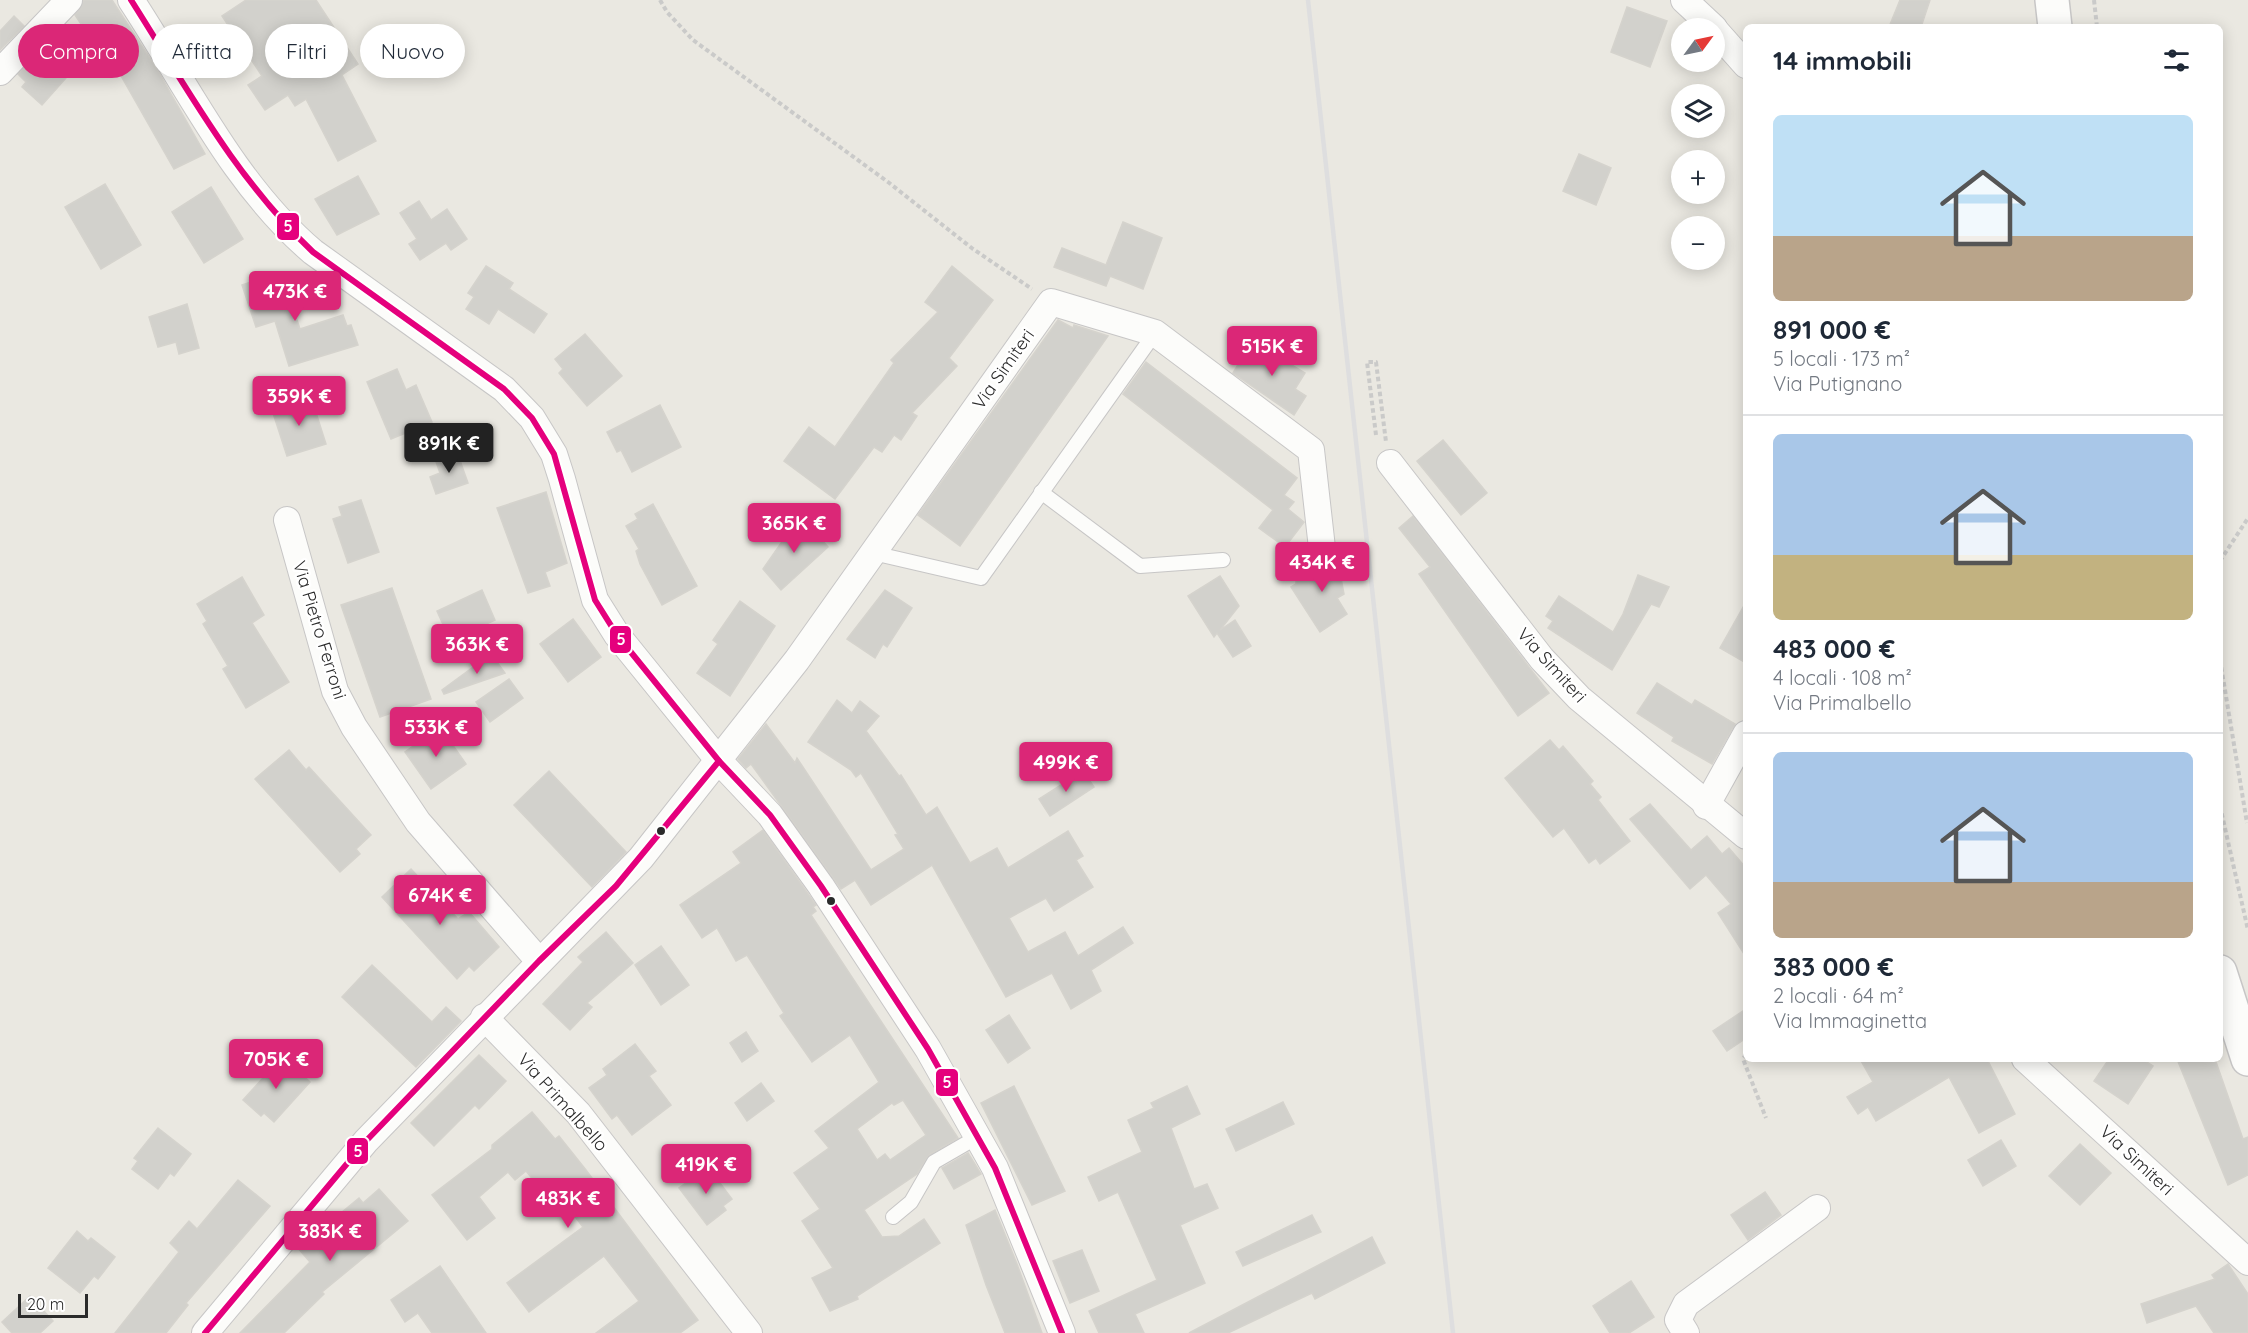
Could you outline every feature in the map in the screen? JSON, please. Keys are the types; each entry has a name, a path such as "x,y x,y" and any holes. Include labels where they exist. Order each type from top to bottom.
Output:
{"main road":[{"path":"2052,0 2055,24"},
{"path":"2223,981 2248,1059"}],"street":[{"path":"0,72 69,0"},
{"path":"131,0 230,157 286,228 313,252 504,389 532,418 549,444 562,478 588,579 600,608 617,635 719,761 770,815 821,886 928,1049 979,1136 1017,1218 1062,1333"},
{"path":"1684,0 1703,18"},
{"path":"1725,41 1743,62"},
{"path":"1051,302 1155,333 1311,450 1323,548"},
{"name":"Via Simiteri","path":"205,1333 366,1141 641,858 797,660 1051,302"},
{"name":"Via Simiteri","path":"1390,463 1542,659 1579,698 1706,806 1743,834"},
{"name":"Via Pietro Ferroni","path":"287,520 335,691 354,727 418,822 539,961"},
{"path":"1706,806 1743,739"},
{"name":"Via Primalbello","path":"484,1017 578,1113 749,1333"},
{"name":"Via Simiteri","path":"2028,1062 2248,1262"},
{"path":"1686,1333 1678,1320 1686,1304 1816,1208"}],"lane":[{"path":"873,553 981,578 1155,333"},
{"path":"1041,492 1140,566 1223,560"},
{"path":"893,1217 911,1202 934,1162 979,1136"}],"path":[{"path":"660,0 667,12 693,40 888,182 973,249 1051,302"},
{"path":"2094,0 2097,24"},
{"path":"1376,435 1367,362 1376,362 1390,463"},
{"path":"2223,556 2248,518"},
{"path":"2223,678 2248,824"},
{"path":"2223,819 2248,930"},
{"path":"1744,1062 1766,1118"}],"building":[{"path":"84,0 112,0 128,24 81,24 75,15"},
{"path":"246,0 316,0 332,24 265,24 265,78 344,78 376,141 338,161 306,99 295,106 288,95 265,110 248,85 262,76 253,62 253,24 227,24 222,16"},
{"path":"1900,0 1930,0 1922,24 1890,24"},
{"path":"1627,7 1667,21 1650,67 1611,52"},
{"path":"14,16 22,24 18,24 18,32 0,50 0,31"},
{"path":"139,41 151,60 151,78 162,78 205,154 174,169 122,78 139,78"},
{"path":"348,49 358,64 348,71"},
{"path":"22,78 66,78 42,105 22,87 26,82"},
{"path":"1579,154 1611,168 1596,205 1563,191"},
{"path":"358,176 379,214 337,235 315,199"},
{"path":"105,184 141,245 101,269 65,207"},
{"path":"211,187 243,239 204,263 172,212"},
{"path":"419,201 431,220 447,209 467,239 451,250 446,243 420,260 409,244 417,239 400,213"},
{"path":"1123,222 1162,238 1143,289 1110,276 1106,286 1054,267 1062,248 1106,265"},
{"path":"486,266 513,283 509,289 547,314 534,333 498,309 489,324 466,309 474,297 468,293"},
{"path":"952,266 993,300 949,358 957,366 912,413 917,416 901,440 894,435 882,452 874,447 835,499 784,461 809,427 835,447 894,363 891,360 938,312 925,302"},
{"path":"281,272 300,329 343,315 347,326 351,325 358,345 289,366 275,321 256,327 242,285"},
{"path":"187,304 199,348 179,354 176,342 158,347 149,317"},
{"path":"1058,320 1073,328 1074,325 1108,336 960,546 918,515"},
{"path":"585,334 622,376 587,406 559,373 563,369 555,359"},
{"path":"1252,341 1305,373 1295,389 1306,396 1294,415 1233,373"},
{"path":"1146,362 1297,478 1284,495 1294,502 1288,509 1304,522 1285,547 1259,528 1273,510 1123,394"},
{"path":"397,369 406,390 416,385 432,422 391,439 367,382"},
{"path":"311,397 326,444 287,456 272,410"},
{"path":"660,405 681,447 632,472 621,450 617,452 607,432"},
{"path":"1443,440 1487,493 1461,515 1417,461"},
{"path":"457,452 468,483 436,494 430,477 440,473 435,459"},
{"path":"546,492 567,563 545,572 550,586 528,593 497,508"},
{"path":"361,500 379,552 348,563 333,519 342,516 339,507"},
{"path":"653,504 697,586 662,605 640,564 636,551 639,549 626,526 638,519 635,514"},
{"path":"800,516 828,547 781,590 763,569"},
{"path":"1413,516 1549,693 1518,716 1419,574 1430,567 1399,528"},
{"path":"1336,552 1344,594 1337,598 1347,614 1320,632 1291,587 1296,584 1296,579 1320,562 1330,560"},
{"path":"1638,575 1669,587 1659,607 1651,604 1612,670 1548,628 1553,621 1546,616 1559,596 1613,632 1623,614"},
{"path":"1220,576 1239,606 1220,630 1235,620 1251,646 1233,657 1217,633 1214,637 1188,596"},
{"path":"242,577 264,615 252,623 289,682 246,708 223,669 228,666 203,624 207,621 197,604"},
{"path":"392,588 431,699 380,717 341,605"},
{"path":"482,590 495,620 450,640 437,611"},
{"path":"885,590 912,608 887,647 883,644 875,658 847,639"},
{"path":"740,601 775,626 730,696 697,673 718,644 713,640"},
{"path":"1743,607 1743,661 1720,648"},
{"path":"573,619 601,657 568,682 540,644"},
{"path":"491,654 505,673 444,694 442,690"},
{"path":"509,679 523,698 490,722 476,702"},
{"path":"1657,683 1692,705 1695,700 1735,724 1712,764 1672,741 1674,737 1637,713"},
{"path":"837,700 852,713 860,701 879,716 866,731 899,776 901,775 926,815 937,807 970,863 997,848 1008,868 1068,831 1083,856 1076,860 1093,887 1054,911 1046,898 1009,918 1028,952 1065,932 1078,956 1123,927 1133,943 1091,970 1101,991 1071,1009 1052,973 1006,997 932,865 871,905 855,880 841,889 751,764 746,768 738,759 766,724 795,763 797,758 871,870 904,849 895,835 898,834 861,773 856,777 851,770 808,742"},
{"path":"440,727 466,764 431,789 405,752"},
{"path":"1550,740 1559,750 1563,746 1593,781 1590,784 1601,797 1598,800 1630,841 1600,864 1596,858 1589,863 1564,828 1553,837 1505,778"},
{"path":"289,750 306,770 309,767 371,835 356,849 360,854 340,872 255,779"},
{"path":"549,771 626,852 592,887 514,805"},
{"path":"1083,771 1094,787 1050,816 1039,799"},
{"path":"1650,804 1691,850 1707,836 1722,854 1729,848 1743,864 1743,952 1718,913 1731,904 1706,875 1690,889 1630,819"},
{"path":"763,830 816,905 813,907 816,911 811,915 958,1138 929,1155 917,1174 864,1210 882,1237 899,1236 924,1219 940,1243 857,1296 858,1299 830,1311 812,1278 833,1268 802,1221 820,1209 794,1173 829,1148 815,1131 879,1082 850,1035 812,1062 780,1016 784,1013 747,955 736,961 717,928 702,938 680,905 741,863 733,852","holes":["903,1100 926,1135 890,1160 885,1154 877,1160 857,1129 892,1103 894,1105"]},
{"path":"411,869 458,919 469,912 499,947 474,971 469,966 457,979 382,897"},
{"path":"606,932 633,963 587,1003 592,1007 570,1030 543,1004 583,962 578,957"},
{"path":"661,946 689,985 661,1005 635,965"},
{"path":"372,965 432,1022 446,1007 461,1021 416,1067 342,997"},
{"path":"1743,1011 1743,1040 1727,1051 1713,1031"},
{"path":"1009,1015 1030,1048 1008,1063 986,1030"},
{"path":"746,1032 758,1051 742,1062 730,1043"},
{"path":"635,1044 656,1071 649,1076 671,1105 632,1135 617,1115 612,1119 589,1088 607,1075 603,1069"},
{"path":"479,1055 506,1081 479,1109 475,1105 434,1146 411,1123"},
{"path":"276,1059 287,1069 292,1065 310,1082 274,1122 264,1113 261,1116 243,1100"},
{"path":"1862,1062 1989,1062 2015,1114 1979,1133 1949,1077 1876,1121 1868,1107 1858,1114 1847,1097 1873,1082"},
{"path":"2107,1062 2147,1062 2153,1066 2128,1104 2094,1081"},
{"path":"2178,1062 2216,1062 2243,1139 2248,1137 2248,1175 2228,1185"},
{"path":"761,1083 774,1101 747,1121 735,1103"},
{"path":"1014,1086 1065,1191 1032,1205 981,1103"},
{"path":"1187,1086 1200,1114 1171,1128 1194,1189 1207,1184 1218,1208 1180,1225 1205,1283 1135,1314 1144,1333 1099,1333 1089,1311 1157,1280 1118,1192 1099,1201 1088,1177 1142,1152 1128,1120 1154,1108 1151,1103"},
{"path":"1283,1102 1294,1124 1236,1151 1226,1129"},
{"path":"532,1112 555,1139 559,1136 698,1320 680,1333 596,1333 639,1301 604,1256 529,1312 507,1283 583,1227 557,1193 549,1199 526,1171 515,1180 508,1172 479,1197 495,1218 467,1240 432,1195 492,1149 492,1145"},
{"path":"158,1128 191,1154 174,1176 170,1173 158,1189 132,1169 138,1161 134,1158"},
{"path":"2001,1140 2016,1166 1983,1186 1968,1160"},
{"path":"2080,1144 2111,1173 2080,1205 2049,1176"},
{"path":"968,1153 981,1174 954,1189 942,1168"},
{"path":"708,1167 732,1199 723,1206 726,1210 707,1225 679,1188"},
{"path":"238,1180 270,1206 186,1303 188,1305 166,1333 115,1333 179,1252 170,1243 189,1221 197,1229"},
{"path":"379,1189 408,1221 322,1292 324,1294 284,1333 240,1333 310,1262 297,1247 307,1234 320,1247 350,1222 342,1212 359,1198 363,1203"},
{"path":"1765,1192 1781,1215 1748,1240 1731,1215"},
{"path":"995,1210 1042,1333 1005,1333 986,1285 966,1225"},
{"path":"1312,1215 1321,1232 1243,1266 1236,1252"},
{"path":"77,1231 88,1241 91,1238 115,1257 98,1279 94,1276 80,1293 48,1268"},
{"path":"1372,1237 1385,1263 1315,1299 1312,1293 1228,1333 1189,1333"},
{"path":"1082,1250 1099,1291 1070,1303 1053,1261"},
{"path":"2228,1264 2248,1294 2248,1333 2214,1333 2196,1306 2147,1323 2141,1304 2215,1279 2212,1275"},
{"path":"440,1266 486,1333 432,1333 418,1313 405,1322 391,1300"},
{"path":"1631,1281 1654,1317 1629,1333 1610,1333 1593,1306"},
{"path":"30,1296 53,1321 40,1333 12,1333 2,1322"}],"railway":[{"path":"1308,0 1453,1333"}],"transit line":[{"name":"5","path":"131,0 214,132 285,224 313,252 504,389 532,418 554,454 595,600 617,635 719,761 770,815 821,886 928,1049 995,1168 1062,1333"},
{"name":"5","path":"205,1333 366,1141 539,961 616,886 719,761"}]}
